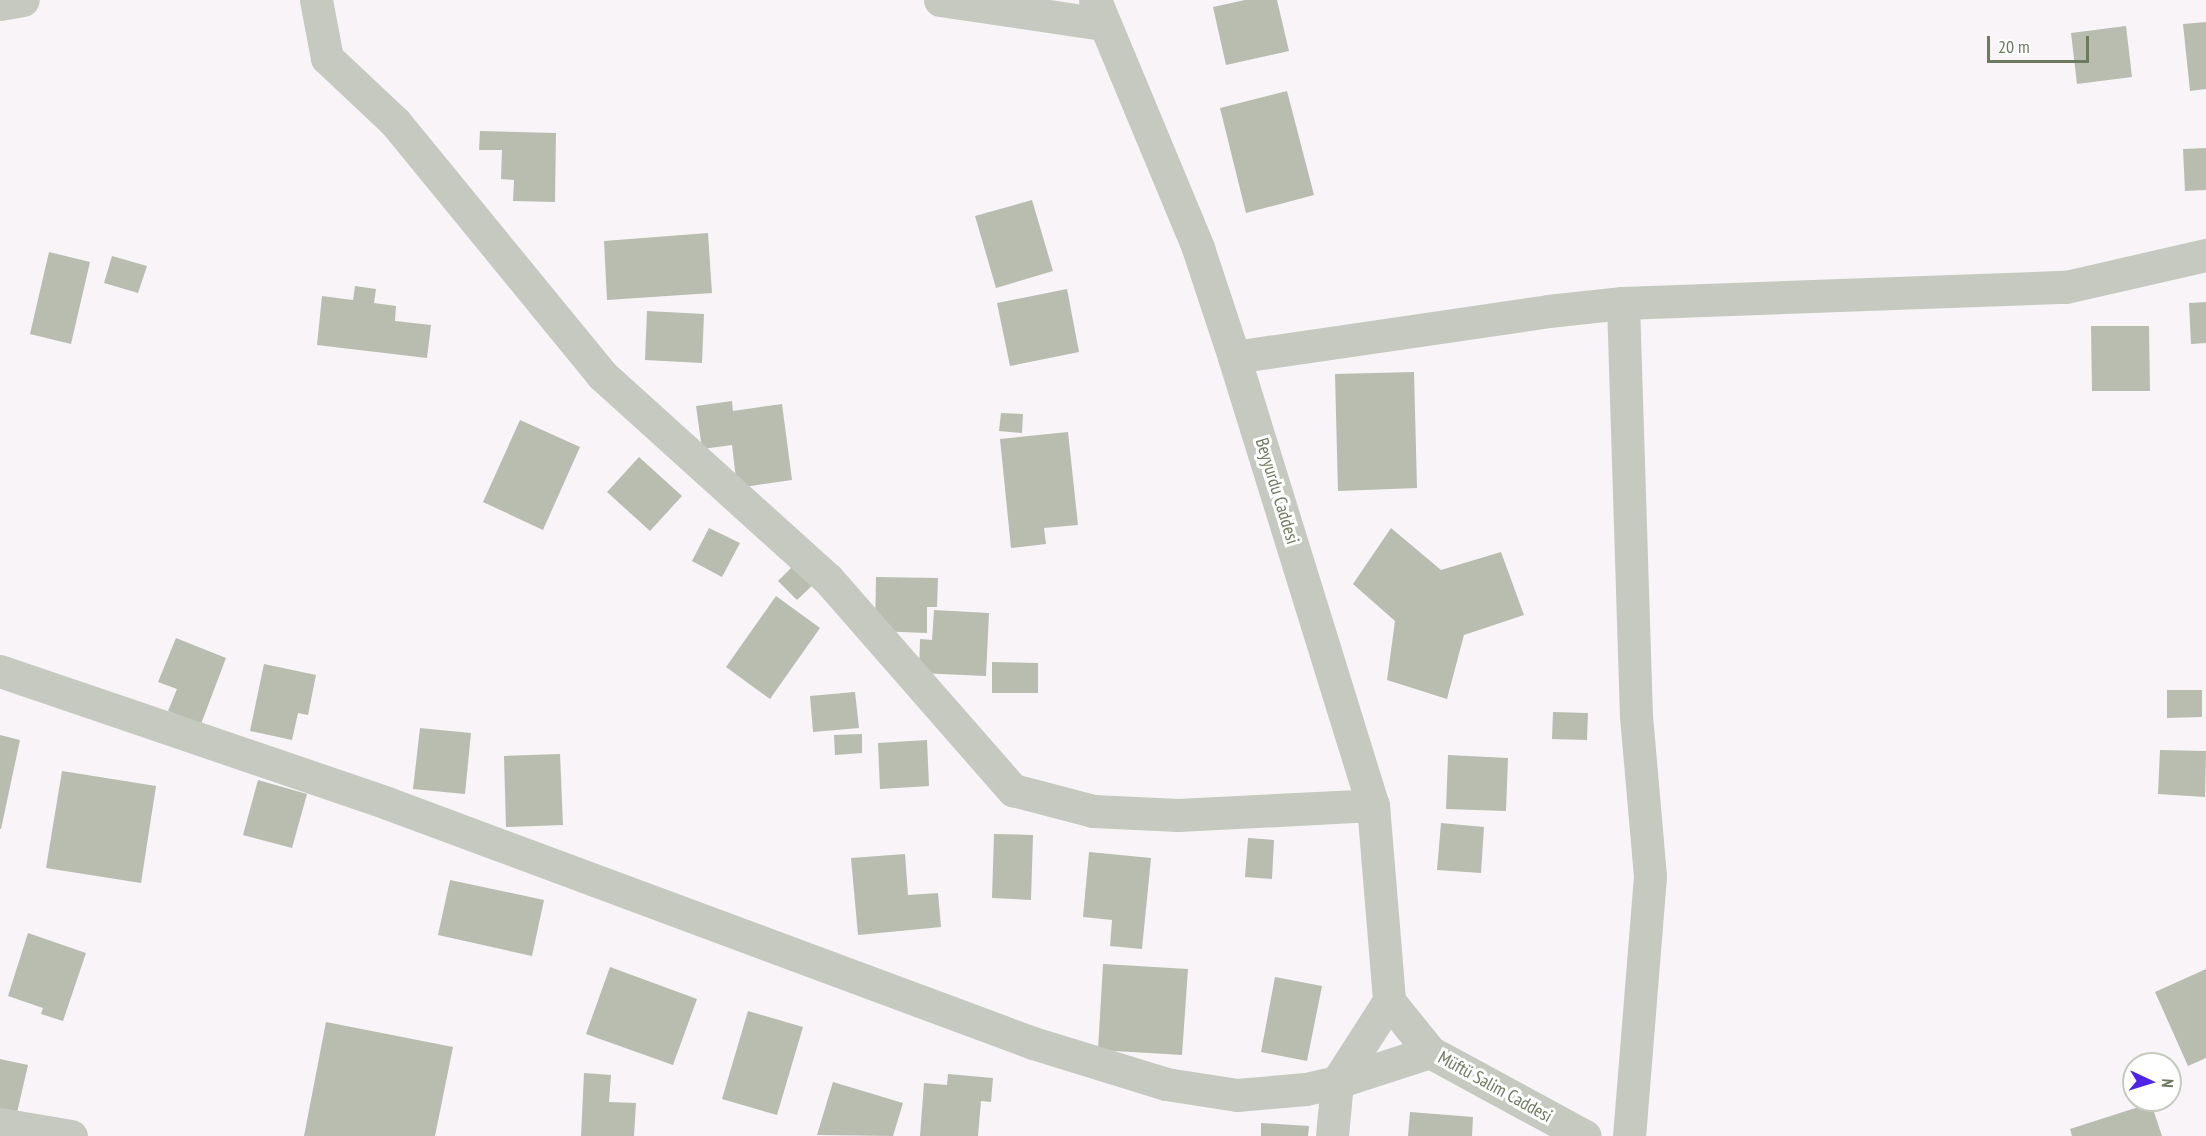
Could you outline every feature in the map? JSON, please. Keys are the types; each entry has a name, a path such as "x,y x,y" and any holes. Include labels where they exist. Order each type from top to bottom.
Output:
{"street":[{"path":"0,4 23,0"},
{"path":"316,0 327,58 395,122 602,375 828,579 1013,790 1093,811 1167,815 1373,805"},
{"path":"940,0 1098,12"},
{"name":"Beyyurdu Caddesi","path":"1098,12 1197,248 1234,357 1373,805 1389,1001"},
{"path":"1234,357 1548,311 1623,303 2066,287 2206,255"},
{"path":"1623,303 1636,716 1650,876 1629,1136"},
{"path":"0,671 387,803 1033,1044 1166,1084 1238,1095 1306,1089 1337,1082 1430,1052"},
{"path":"1332,1136 1337,1082 1389,1001"},
{"name":"Müftü Salim Caddesi","path":"1389,1001 1430,1052 1585,1136"},
{"path":"0,1124 50,1134"}],"building":[{"path":"1245,0 1277,0 1289,51 1226,65 1213,7"},
{"path":"2206,22 2206,89 2190,91 2183,24"},
{"path":"2126,26 2132,77 2077,84 2071,33"},
{"path":"1287,91 1314,195 1246,213 1220,108"},
{"path":"480,131 556,133 555,202 513,201 514,180 501,179 502,150 479,150"},
{"path":"2206,148 2206,190 2185,191 2183,149"},
{"path":"1032,200 1053,271 996,288 975,216"},
{"path":"708,233 712,293 607,300 604,241"},
{"path":"49,252 90,262 71,344 30,334"},
{"path":"112,256 147,266 138,293 104,283"},
{"path":"355,286 376,289 374,303 396,306 395,321 431,325 427,358 317,345 322,296 353,300"},
{"path":"1067,289 1079,352 1010,366 997,303"},
{"path":"2206,302 2206,343 2191,344 2189,303"},
{"path":"647,311 704,314 702,363 645,360"},
{"path":"2091,326 2149,326 2150,391 2092,391"},
{"path":"1414,372 1417,488 1338,491 1335,374"},
{"path":"732,401 733,411 782,404 792,480 737,488 732,445 702,449 696,406"},
{"path":"1001,413 1023,414 1022,433 999,431"},
{"path":"520,420 580,447 543,530 483,502"},
{"path":"1068,432 1078,525 1044,528 1046,544 1011,548 1000,439"},
{"path":"639,457 682,496 650,531 607,492"},
{"path":"709,528 740,543 722,577 692,561"},
{"path":"1391,528 1441,570 1501,552 1524,615 1464,635 1447,699 1387,680 1395,621 1353,584"},
{"path":"796,563 816,582 797,600 778,581"},
{"path":"876,577 938,578 937,607 927,607 927,633 875,631"},
{"path":"776,596 820,628 770,699 726,667"},
{"path":"934,610 989,613 986,676 919,673 920,639 932,640"},
{"path":"176,638 226,658 201,724 168,711 177,689 158,682"},
{"path":"992,662 1038,663 1038,693 992,693"},
{"path":"264,664 316,675 308,715 298,713 292,740 250,731"},
{"path":"2167,690 2202,690 2202,717 2167,718"},
{"path":"855,692 859,728 813,732 810,696"},
{"path":"1553,712 1588,713 1587,740 1552,739"},
{"path":"420,728 471,733 465,794 413,789"},
{"path":"862,734 862,753 835,755 834,735"},
{"path":"0,735 20,740 1,829 0,829"},
{"path":"927,740 929,786 880,789 878,743"},
{"path":"2160,750 2206,751 2205,797 2158,794"},
{"path":"560,754 563,825 506,827 504,756"},
{"path":"1448,755 1508,758 1506,811 1446,809"},
{"path":"62,771 156,786 141,883 46,868"},
{"path":"258,780 307,794 292,848 243,835"},
{"path":"1441,823 1484,827 1481,873 1437,870"},
{"path":"994,834 1033,835 1031,900 992,898"},
{"path":"1248,838 1274,840 1272,879 1245,877"},
{"path":"1089,852 1151,858 1142,949 1110,946 1112,920 1083,917"},
{"path":"905,854 908,895 938,893 941,927 858,935 851,858"},
{"path":"450,880 544,900 532,956 438,935"},
{"path":"28,933 86,953 63,1021 41,1014 43,1008 8,996"},
{"path":"1103,964 1188,969 1182,1055 1098,1050"},
{"path":"610,967 697,999 673,1065 586,1034"},
{"path":"2206,969 2206,1058 2188,1066 2155,992"},
{"path":"1275,977 1322,986 1307,1061 1261,1052"},
{"path":"748,1011 803,1027 777,1115 722,1099"},
{"path":"326,1022 453,1047 435,1136 304,1136"},
{"path":"0,1059 28,1065 16,1117 0,1113"},
{"path":"584,1073 611,1075 609,1102 636,1103 634,1136 581,1136"},
{"path":"948,1074 993,1078 991,1102 981,1101 978,1136 920,1136 924,1083 947,1085"},
{"path":"833,1082 903,1103 893,1136 817,1135"},
{"path":"1410,1112 1473,1117 1472,1136 1408,1136"},
{"path":"2123,1112 2154,1112 2162,1136 2072,1136 2070,1129"},
{"path":"1261,1123 1309,1126 1308,1136 1261,1136"}]}
